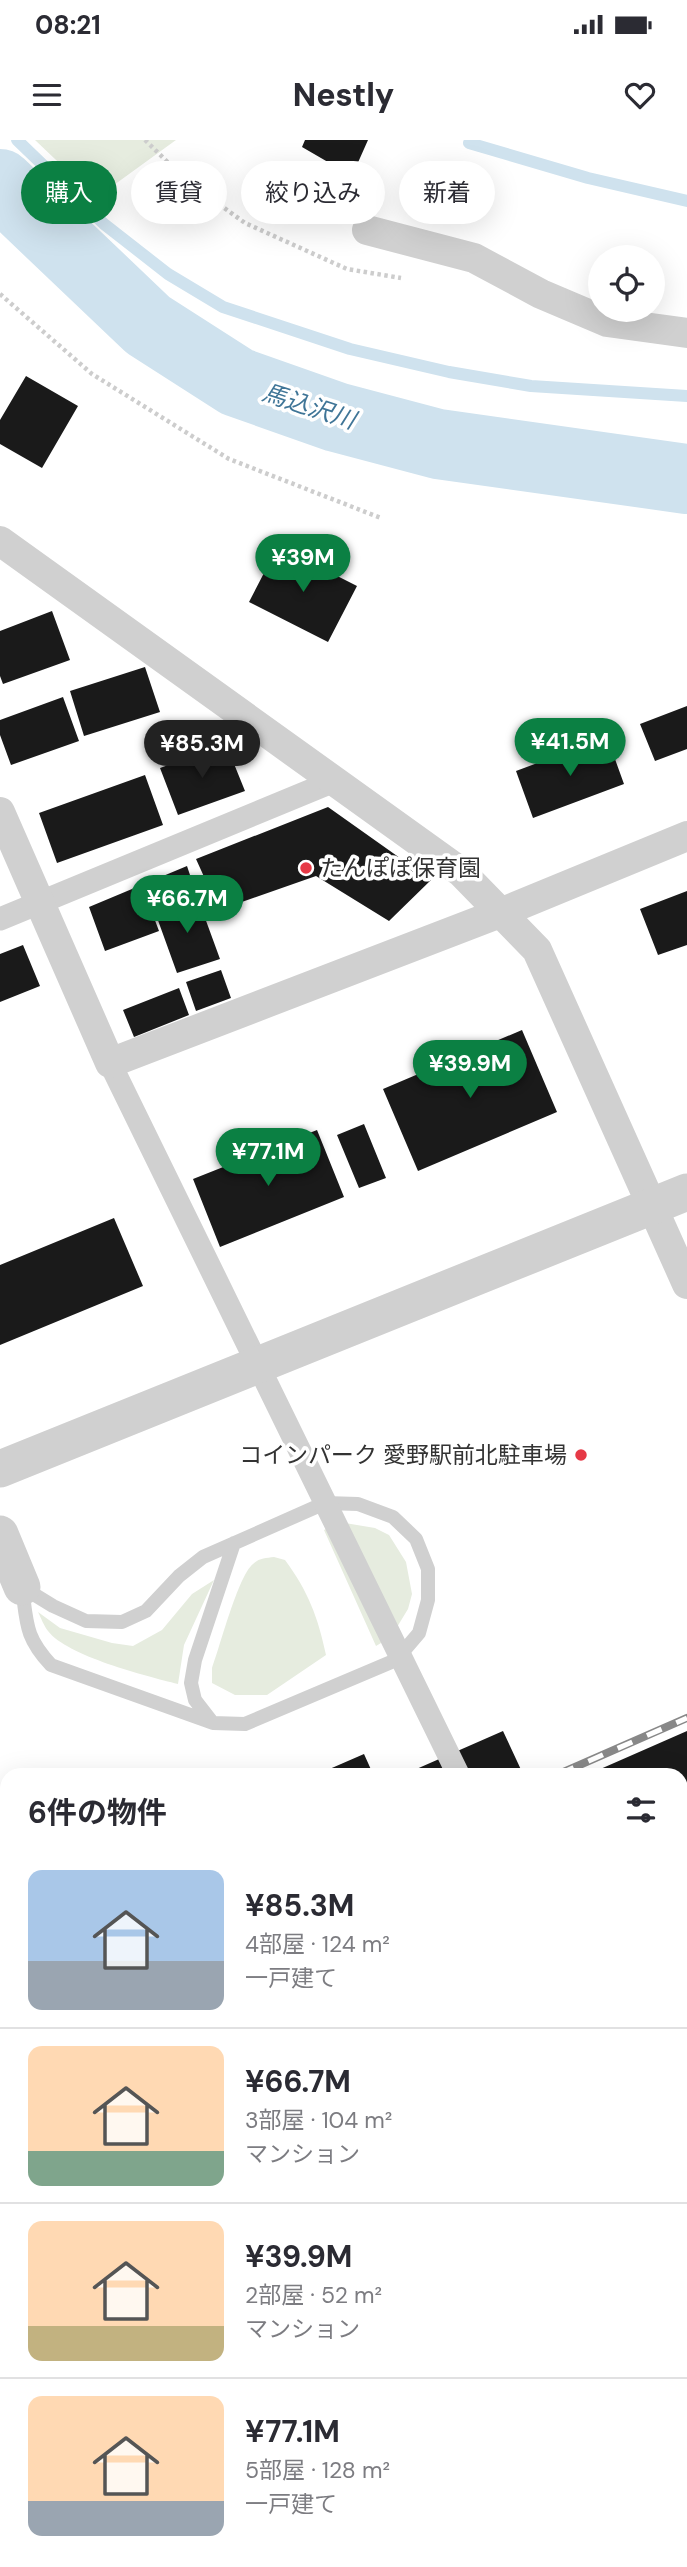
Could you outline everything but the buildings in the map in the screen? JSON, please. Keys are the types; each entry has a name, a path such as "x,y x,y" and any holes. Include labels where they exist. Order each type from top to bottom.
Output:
{"street":[{"path":"367,230 474,258 541,294 607,321 687,333"},
{"path":"0,541 461,872 537,950 687,1284"},
{"path":"0,919 334,780"},
{"path":"0,813 110,1063 455,1768"},
{"path":"110,1063 500,913 687,836"},
{"path":"0,1469 687,1192"},
{"path":"0,1534 22,1587"}],"lane":[{"path":"325,1503 358,1504 393,1517 416,1538 428,1569 428,1600 419,1633 396,1660 245,1724 213,1723 51,1665 33,1646 22,1587 53,1606 86,1621 122,1622 146,1611 179,1576 203,1557 325,1503"},
{"path":"213,1723 195,1700 191,1682 195,1660 234,1543"}],"path":[{"path":"145,140 187,181 245,223 347,269 412,279"},
{"path":"0,294 92,374 229,459 381,518"}],"shaded area":[{"path":"35,140 176,140 147,161 131,161 131,173 117,183 117,161 57,161"},
{"path":"339,1522 375,1528 389,1535 406,1562 412,1594 408,1609 391,1637 376,1646 324,1530"},
{"path":"274,1557 285,1560 306,1594 316,1616 326,1655 267,1695 235,1695 212,1683 212,1668 247,1571 258,1561"},
{"path":"214,1580 184,1645 178,1684 108,1664 72,1649 48,1631 38,1612 60,1628 112,1643 133,1646 162,1630 192,1594"}],"waterway":[{"path":"17,140 104,224 168,274 223,307 350,349 449,372 531,386 687,396"},
{"path":"469,143 588,178 687,201"},
{"name":"馬込沢川","path":"0,184 148,325 237,382 336,417 438,444 687,479"}],"railway":[{"path":"573,1768 687,1718"}],"place":[{"name":"たんぽぽ保育園","path":"306,868"},
{"name":"コインパーク 愛野駅前北駐車場","path":"581,1455"}]}
